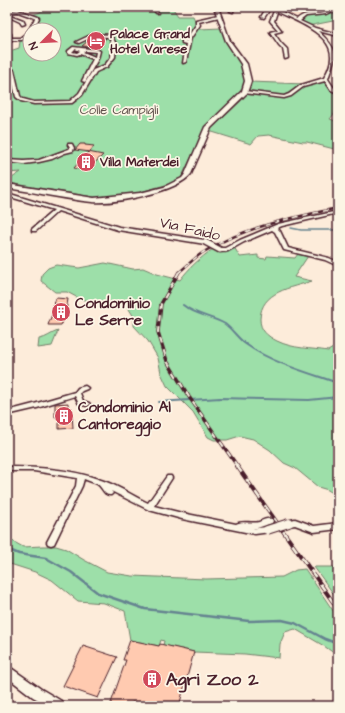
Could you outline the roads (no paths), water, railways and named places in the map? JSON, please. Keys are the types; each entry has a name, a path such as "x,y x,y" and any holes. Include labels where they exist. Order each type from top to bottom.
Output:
{"street":[{"path":"154,7 157,12"},
{"path":"7,186 94,200 109,200 140,195 166,188 184,180 208,127 245,92 248,81 244,64 228,40 216,7"},
{"path":"263,17 269,7 314,29 338,35"},
{"path":"298,21 305,15 326,13 338,7"},
{"path":"7,12 18,11 37,18 35,22"},
{"path":"276,11 272,21 280,31 272,32 285,49 286,58"},
{"path":"7,15 20,19 22,22"},
{"path":"184,62 189,38 197,28 198,20 218,16"},
{"path":"314,29 332,49 333,57 326,80"},
{"path":"9,34 9,39 22,38"},
{"path":"7,69 12,70 18,97 22,100 34,103 66,103 76,99 82,93 94,71 110,62 115,52 114,44 110,36 93,35 78,42"},
{"path":"166,36 184,37 184,42 188,43"},
{"path":"76,99 98,54 98,51 81,51 96,58"},
{"path":"245,92 284,97 290,95 302,86 326,80"},
{"path":"326,80 332,89 338,92"},
{"path":"7,162 30,162 42,160 63,151 71,150 72,148 70,145"},
{"name":"Via Faido","path":"7,194 118,228 205,242 220,250 226,250 242,241 273,228 338,212"},
{"path":"34,230 57,210"},
{"path":"273,228 277,231 286,249 323,258 338,264"},
{"path":"7,412 35,406 77,393 80,389 85,388"},
{"path":"77,393 81,403 87,404"},
{"path":"7,469 34,469 81,476 100,482 149,507 254,531 295,522 310,524 314,529 338,526"},
{"path":"51,542 79,486 81,476"},
{"path":"149,507 168,478"},
{"path":"100,482 110,493"},
{"path":"264,528 269,521"},
{"path":"7,672 59,706"}],"waterway":[{"path":"291,228 301,230 338,230"},
{"path":"183,305 193,311 225,324 244,343 268,357 291,367 338,383"},
{"path":"159,402 220,398 309,400 338,397"},
{"path":"7,549 19,554 46,558 71,572 98,593 145,609 249,621 282,620 295,623 325,639 338,644"}],"railway":[{"path":"179,272 202,253 234,236 268,224 338,208"},
{"path":"179,272 161,304 158,332 167,361 189,397 238,467"},
{"path":"237,466 338,609"}],"place":[{"name":"Palace Grand Hotel Varese","path":"96,41"},
{"name":"Villa Materdei","path":"86,162"},
{"name":"Condominio Le Serre","path":"61,312"},
{"name":"Condominio Al Cantoreggio","path":"64,416"},
{"name":"Agri Zoo 2","path":"152,679"}],"park label":[{"name":"Colle Campigli","path":"119,110"}]}
